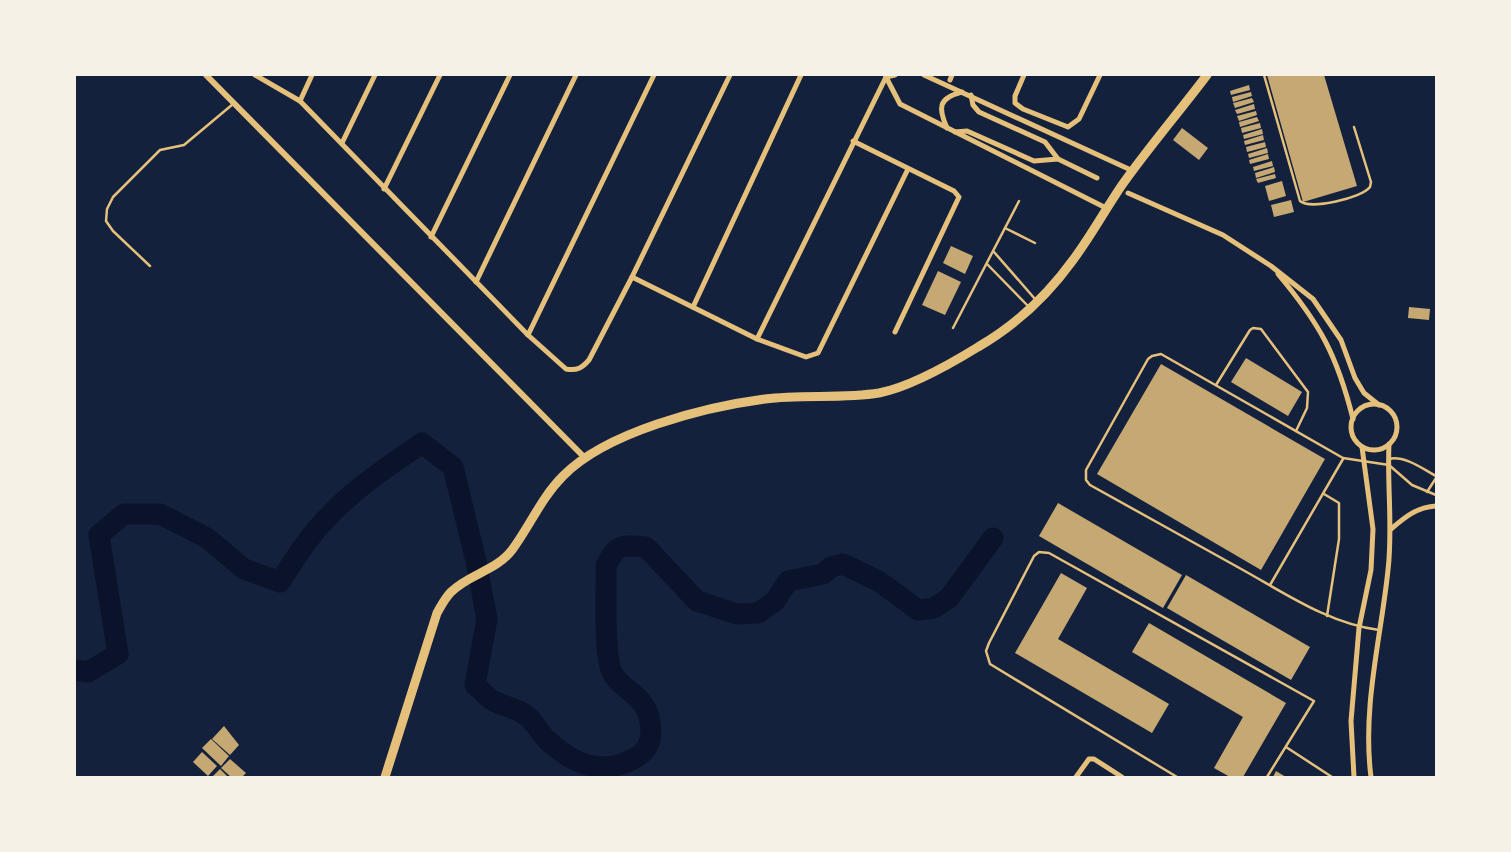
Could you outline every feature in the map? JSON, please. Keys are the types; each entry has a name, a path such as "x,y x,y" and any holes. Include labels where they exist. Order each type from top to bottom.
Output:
{"main road":[{"path":"386,777 438,613 450,593 495,566 511,551 557,483 585,458 610,443 641,430 701,412 765,399 880,392 928,374 979,347 1011,326 1031,309 1074,260 1106,208 1207,75"}],"street":[{"path":"206,75 585,458"},
{"path":"255,75 300,101 528,336 566,369 574,371 582,368 589,360 632,278 730,75"},
{"path":"300,101 312,75"},
{"path":"342,143 375,75"},
{"path":"384,189 440,75"},
{"path":"431,237 510,75"},
{"path":"476,282 576,75"},
{"path":"528,336 654,75"},
{"path":"693,307 802,75"},
{"path":"885,76 895,75"},
{"path":"924,75 1133,171"},
{"path":"1022,76 1015,96 1018,106 1068,127 1079,118 1100,75"},
{"path":"757,339 885,76"},
{"path":"885,76 900,104 1106,208"},
{"path":"947,128 941,115 943,103 950,95 963,92"},
{"path":"971,95 974,105 979,112 1045,142 1058,159 1097,178"},
{"path":"955,132 967,131 1034,161 1058,159"},
{"path":"853,142 954,191 958,197 895,332"},
{"path":"632,278 757,339 806,357 818,353 908,169"},
{"path":"1128,193 1223,235 1271,266 1320,306 1341,340 1355,378 1364,392 1379,405"},
{"path":"1271,266 1318,324 1331,349 1345,388 1353,419 1351,430 1353,437 1362,447 1365,460 1373,529 1371,570 1359,628 1351,721 1354,777"},
{"path":"1353,419 1364,406 1379,405 1386,407 1395,418 1397,432 1390,444 1391,528 1388,570 1370,702 1371,777"},
{"path":"1362,447 1376,450 1390,444"},
{"path":"1391,528 1408,515 1425,506 1436,506"},
{"path":"1076,777 1089,759 1094,759 1122,777"}],"lane":[{"path":"1264,75 1300,200 1303,204 1313,206 1361,195 1370,187 1371,182 1354,127"},
{"path":"150,266 113,231 106,221 107,210 112,197 160,150 184,145 234,104"},
{"path":"953,328 1019,201"},
{"path":"1005,228 1035,243"},
{"path":"994,252 1038,302"},
{"path":"987,264 1031,309"},
{"path":"1216,385 1250,330 1261,328 1308,392 1307,408 1296,431"},
{"path":"1379,630 1359,628 1327,616 1270,585 1086,480 1086,470 1152,356 1161,354 1343,458 1389,462 1412,485 1436,495"},
{"path":"1389,462 1396,457 1410,462 1436,477 1427,492"},
{"path":"1270,585 1343,458"},
{"path":"1324,494 1339,503 1339,540 1327,616"},
{"path":"1177,777 990,664 987,658 989,643 1034,556 1039,552 1049,553 1314,702 1267,777"},
{"path":"1286,747 1332,777"}],"building":[{"path":"1267,75 1324,75 1357,186 1303,202"},
{"path":"1249,85 1250,90 1231,95 1230,91"},
{"path":"1251,92 1252,96 1233,102 1232,97"},
{"path":"1252,98 1254,102 1235,108 1233,103"},
{"path":"1254,104 1255,109 1237,114 1235,110"},
{"path":"1256,111 1257,115 1239,121 1237,116"},
{"path":"1257,117 1259,121 1240,127 1239,122"},
{"path":"1260,123 1261,128 1242,133 1241,128"},
{"path":"1182,128 1208,148 1199,160 1173,140"},
{"path":"1262,129 1263,134 1244,139 1243,135"},
{"path":"1263,135 1264,140 1245,145 1244,141"},
{"path":"1265,142 1266,147 1247,152 1246,147"},
{"path":"1267,148 1268,153 1249,158 1248,154"},
{"path":"1268,154 1269,159 1250,164 1249,160"},
{"path":"1272,161 1273,166 1254,171 1253,167"},
{"path":"1274,167 1275,172 1256,178 1255,173"},
{"path":"1275,174 1276,178 1258,183 1256,179"},
{"path":"1282,181 1286,196 1269,201 1265,186"},
{"path":"1291,200 1294,212 1274,217 1271,205"},
{"path":"951,246 973,256 965,274 943,263"},
{"path":"938,271 961,282 945,315 922,305"},
{"path":"1409,307 1430,309 1429,320 1408,318"},
{"path":"1246,358 1302,392 1288,416 1231,382"},
{"path":"1161,364 1325,459 1261,570 1097,474"},
{"path":"1058,503 1182,575 1163,608 1039,536"},
{"path":"1061,573 1087,588 1058,639 1169,704 1152,733 1015,653"},
{"path":"1186,575 1310,647 1291,680 1167,608"},
{"path":"1149,623 1286,703 1243,777 1230,777 1214,768 1243,717 1132,652"},
{"path":"224,726 239,745 230,755 212,739"},
{"path":"211,739 229,756 221,766 202,748"},
{"path":"202,752 217,766 208,776 193,762"},
{"path":"230,759 246,773 242,777 231,777 221,768"},
{"path":"220,769 228,777 212,777"},
{"path":"1276,771 1286,777 1273,777"}],"waterway":[{"path":"75,670 88,672 118,654 99,535 124,514 160,514 207,538 244,569 280,582 308,540 338,506 373,477 422,443 453,467 476,561 487,619 475,685 492,700 527,716 556,748 577,761 599,767 623,764 640,755 647,747 651,733 648,713 638,698 615,678 609,663 606,636 606,566 617,549 626,546 646,547 697,601 737,614 758,613 775,601 788,581 823,574 831,567 843,564 880,582 918,610 934,608 949,598 993,538"}]}
